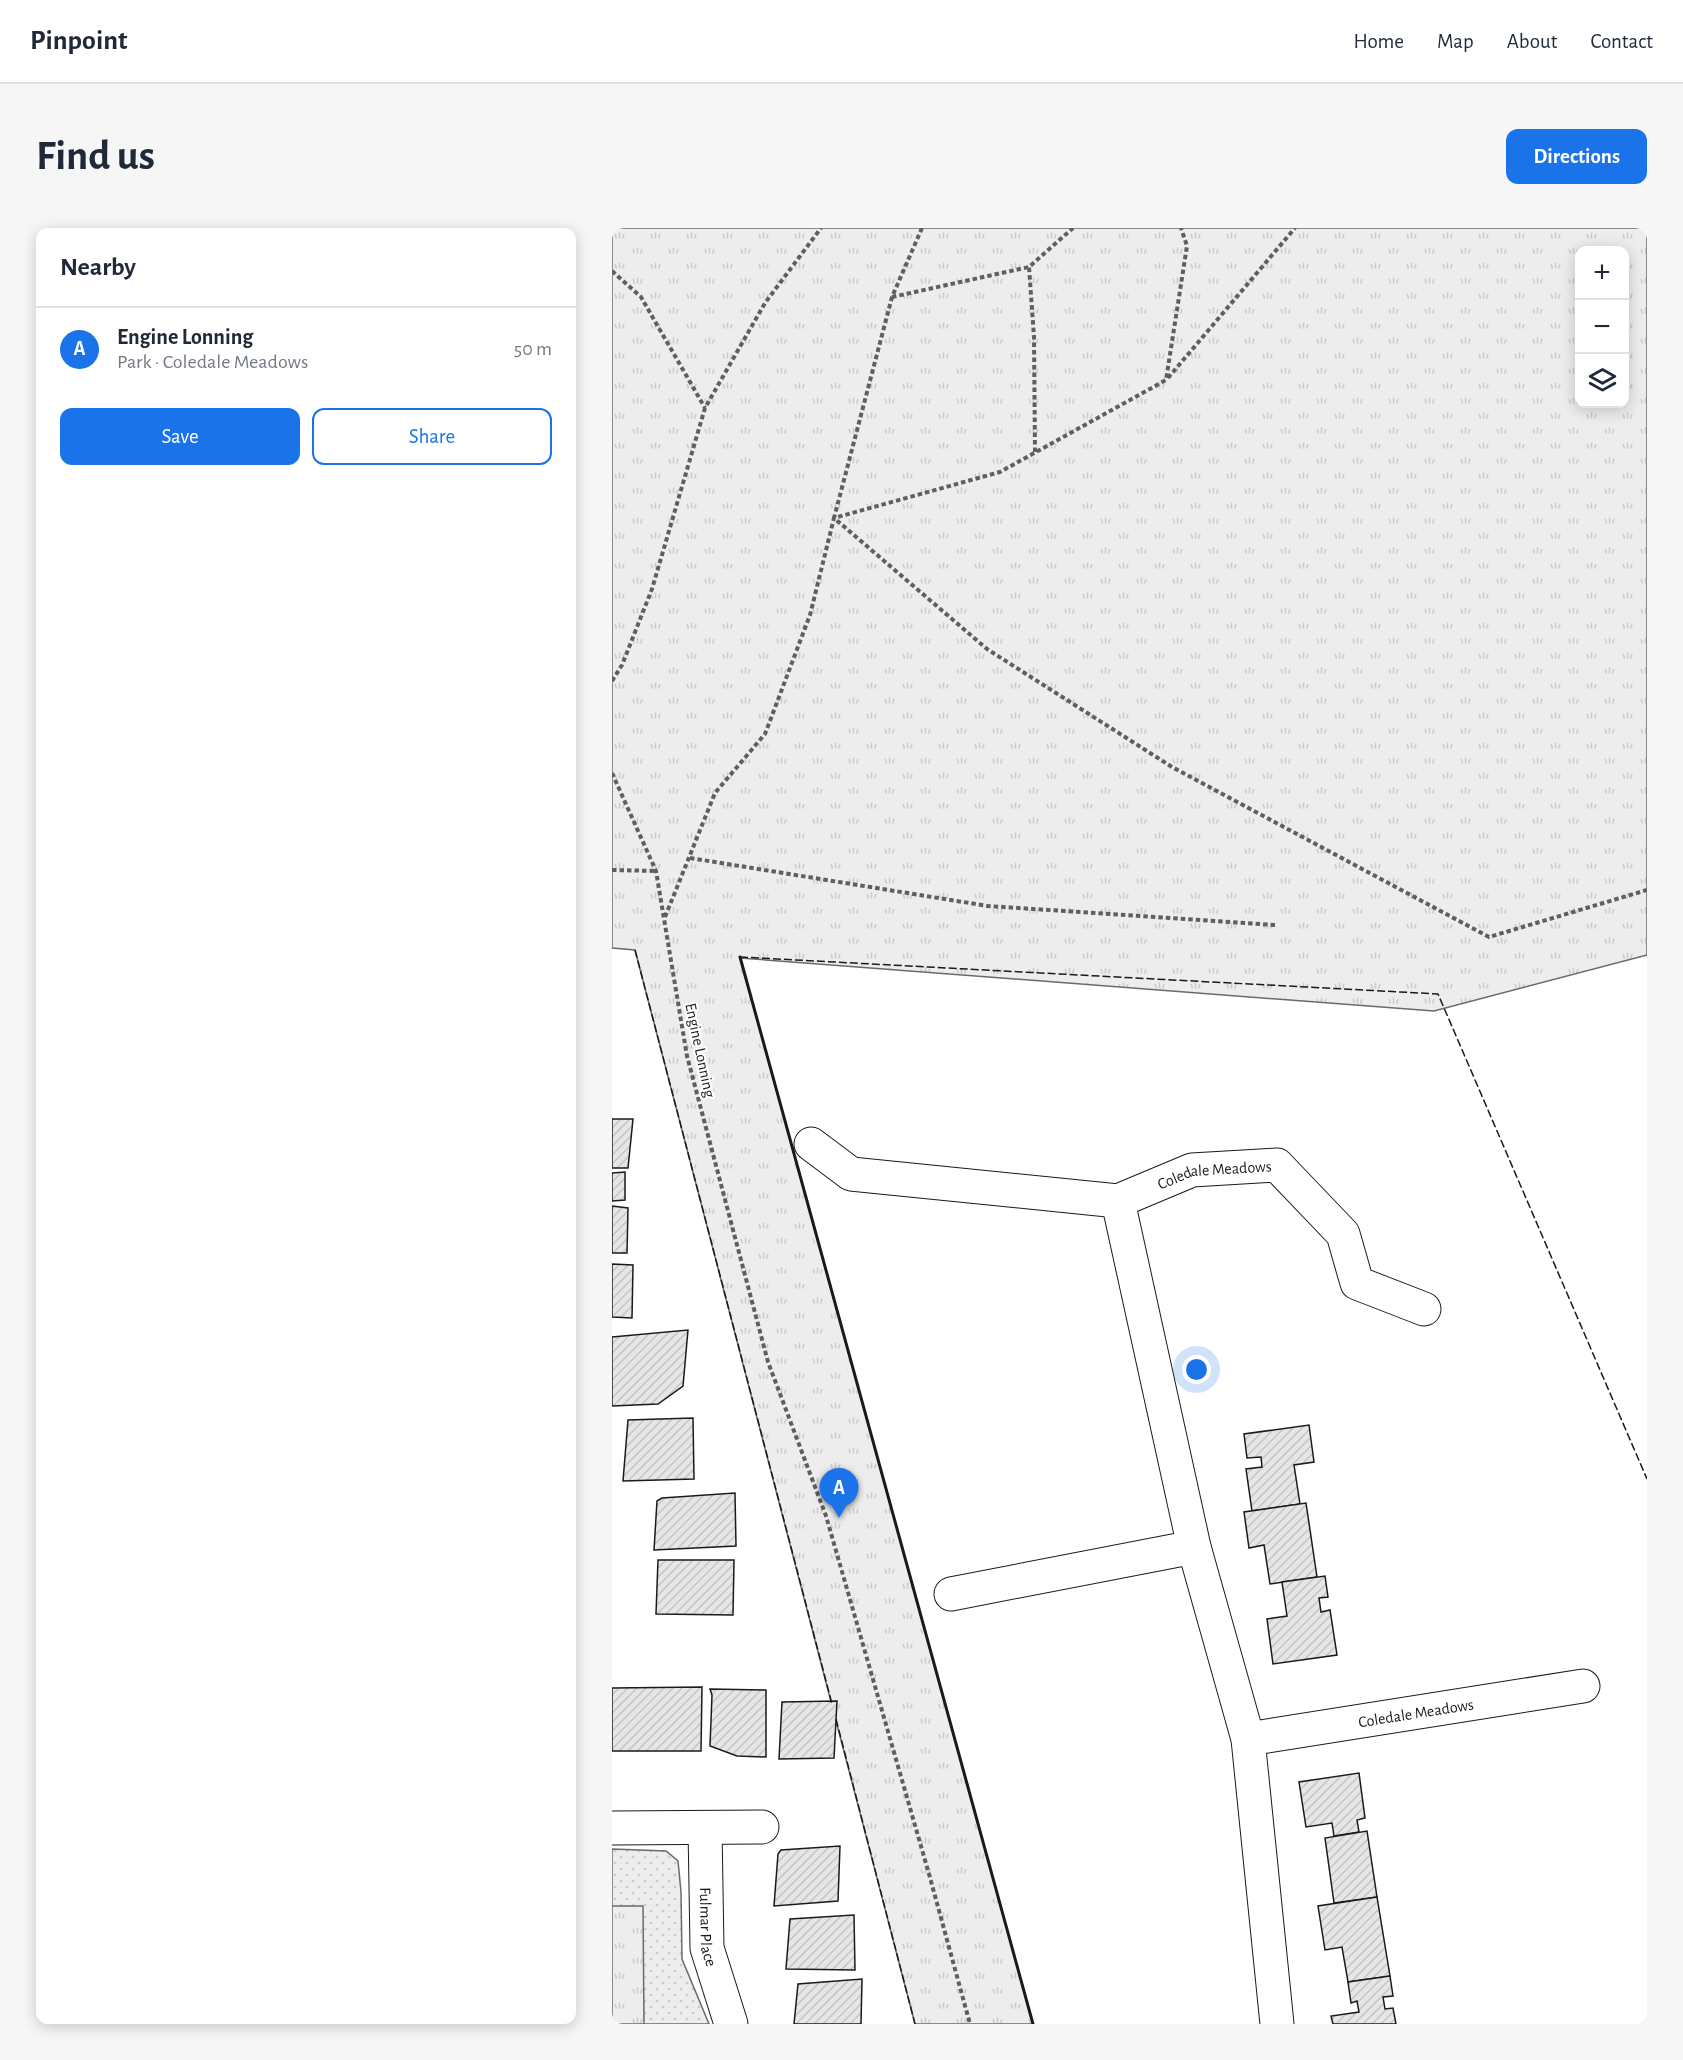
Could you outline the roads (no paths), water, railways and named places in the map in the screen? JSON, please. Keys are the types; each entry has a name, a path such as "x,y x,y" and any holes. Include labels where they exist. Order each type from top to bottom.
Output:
{"street":[{"name":"Coledale Meadows","path":"811,1144 851,1174 1118,1201 1192,1170 1277,1165 1343,1234 1357,1283 1424,1309"},
{"path":"1118,1201 1194,1547 1248,1739 1277,2024"},
{"path":"951,1594 1194,1547"},
{"name":"Coledale Meadows","path":"1248,1739 1583,1686"},
{"path":"612,1828 762,1827"},
{"name":"Fulmar Place","path":"705,1828 707,1948 731,2024"}],"place":[{"name":"Engine Lonning","path":"839,1518"}]}
